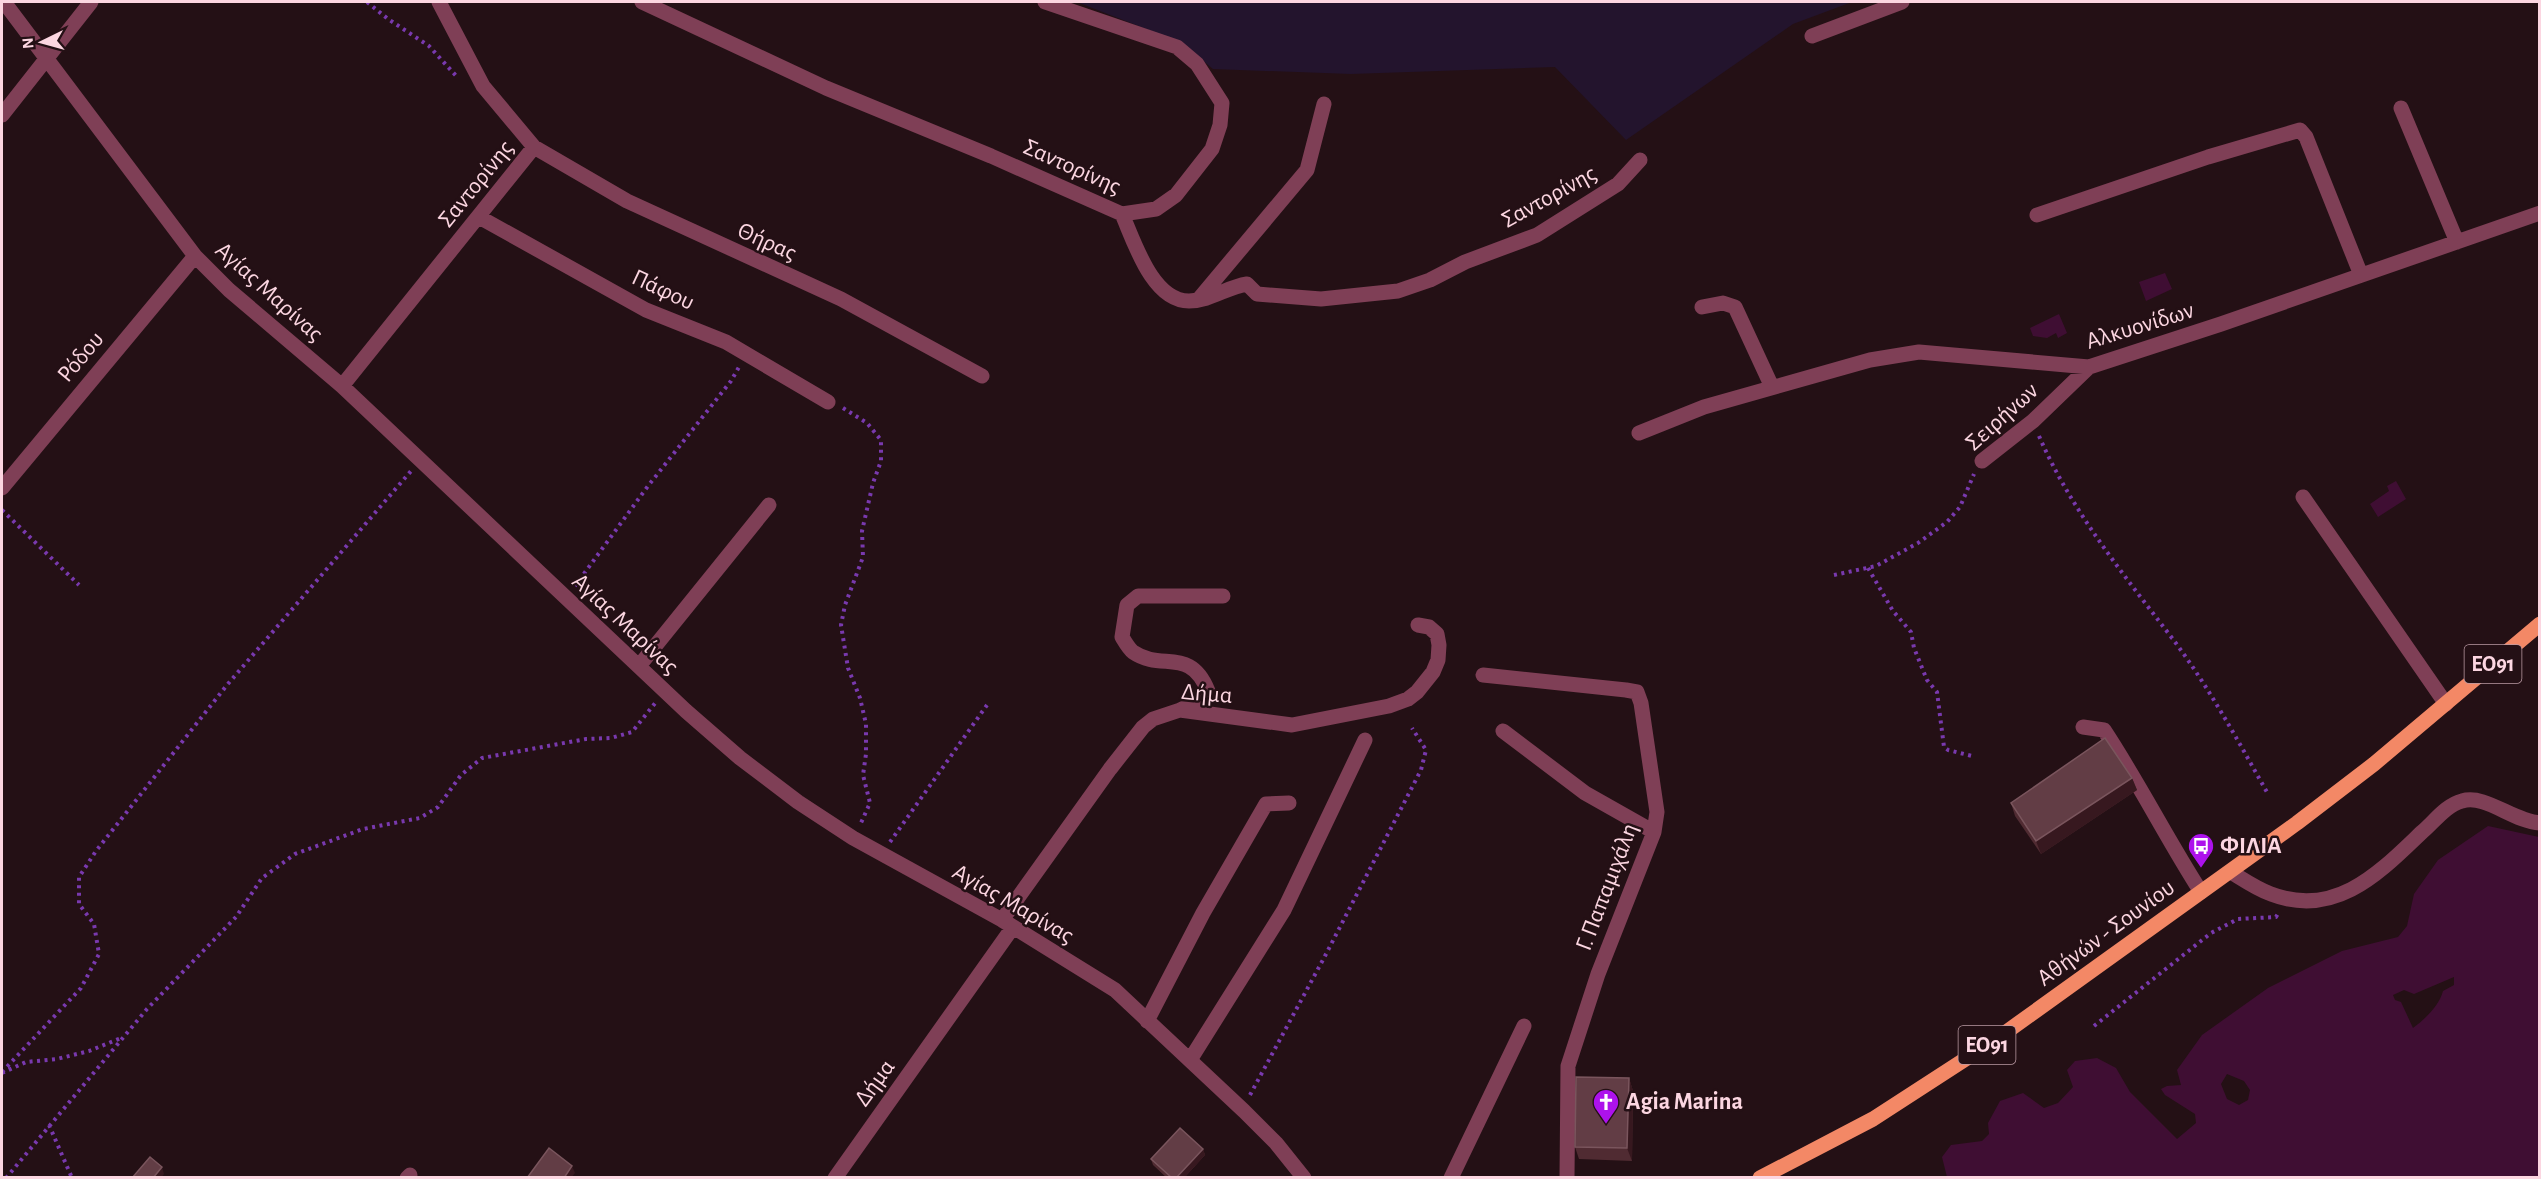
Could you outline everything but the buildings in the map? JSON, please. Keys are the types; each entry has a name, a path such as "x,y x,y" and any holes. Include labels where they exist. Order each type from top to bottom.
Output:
{"main road":[{"name":"Αθήνών - Σουνίου","path":"1760,1178 1873,1119 1998,1038 2231,872 2374,764 2540,624"}],"street":[{"name":"Αγίας Μαρίνας","path":"4,2 195,256 229,290 342,386 421,459 565,599 665,692 740,758 798,802 853,838 1007,923 1115,990 1244,1111 1276,1143 1304,1178"},
{"path":"2,115 91,2"},
{"name":"Σαντορίνης","path":"342,386 534,147 483,86 439,2"},
{"name":"Σαντορίνης","path":"642,2 826,88 991,156 1122,214 1147,272 1175,298 1188,301 1198,300 1247,284 1257,294 1321,299 1398,291 1430,280 1465,262 1537,235 1618,184 1640,160"},
{"path":"1045,2 1177,47 1197,64 1222,103 1220,125 1212,149 1176,195 1156,209 1122,214"},
{"path":"1812,36 1902,2"},
{"path":"1198,300 1307,170 1324,104"},
{"path":"2401,108 2457,242"},
{"path":"2037,215 2208,157 2300,130 2306,137 2361,275"},
{"name":"Θήρας","path":"534,147 627,201 841,299 982,376"},
{"name":"Αλκυονίδων","path":"1639,433 1704,407 1772,387 1813,378 1870,360 1919,352 2089,367 2540,213"},
{"name":"Πάφου","path":"479,218 646,310 726,342 746,356 828,402"},
{"name":"Ρόδου","path":"2,488 195,256"},
{"path":"1702,307 1723,303 1735,307 1772,387"},
{"name":"Σειρήνων","path":"1982,461 2033,421 2089,367"},
{"path":"2303,497 2446,704"},
{"path":"639,666 769,505"},
{"path":"1180,710 1201,700 1208,691 1203,677 1189,664 1144,657 1132,651 1122,637 1127,605 1138,596 1223,596"},
{"name":"Δήμα","path":"835,1178 1007,923 1019,898 1062,833 1143,727 1164,714 1180,710 1292,725 1389,706 1417,692 1433,672 1438,660 1437,634 1430,627 1418,626"},
{"name":"Γ. Παπαμιχάλη","path":"1483,675 1637,692 1641,703 1657,812 1654,832 1598,974 1568,1066 1567,1178"},
{"path":"2083,727 2104,730 2130,770 2168,842 2201,892"},
{"path":"1503,731 1585,793 1654,832"},
{"path":"1190,1060 1284,910 1365,740"},
{"path":"2231,872 2260,889 2287,898 2323,900 2365,884 2450,807 2463,800 2478,800 2516,819 2540,823"},
{"path":"1147,1021 1203,913 1266,804 1289,803"},
{"path":"1451,1178 1524,1026"}],"path":[{"path":"367,2 429,46 467,86"},
{"path":"565,599 648,486 731,381 746,356"},
{"path":"828,402 867,423 881,440 880,461 862,531 863,557 845,605 841,625 848,668 860,698 866,724 863,775 870,803 853,838"},
{"path":"2033,421 2050,462 2096,536 2204,686 2268,794"},
{"path":"2,1072 81,988 99,954 94,924 79,904 79,877 96,851 227,685 421,459"},
{"name":"Σειρήνων","path":"1834,575 1868,568 1888,560 1918,543 1947,522 1960,507 1982,461"},
{"path":"2,510 79,585"},
{"path":"1868,568 1893,611 1911,632 1914,648 1927,680 1937,692 1944,747 1972,756"},
{"path":"6,1178 123,1037 236,917 262,878 295,854 363,829 420,818 438,807 460,775 482,758 586,739 611,738 632,732 665,692"},
{"path":"881,854 987,705"},
{"path":"1244,1111 1249,1096 1325,956 1421,770 1426,750 1412,728"},
{"path":"2094,1026 2211,933 2238,919 2276,917 2287,898"},
{"path":"2,1072 26,1062 57,1059 89,1051 123,1037"},
{"path":"48,1125 72,1178"}],"shaded area":[{"path":"1077,2 1852,2 1793,24 1626,140 1555,67 1351,74 1213,69 1182,43"},
{"path":"2165,273 2172,289 2146,301 2139,282"},
{"path":"2059,314 2067,333 2058,338 2056,333 2047,338 2033,336 2030,328"},
{"path":"2396,481 2406,499 2378,517 2370,504 2389,491 2387,486"},
{"path":"2488,826 2539,837 2539,1177 1947,1177 1942,1157 1951,1145 1982,1141 1989,1134 1988,1123 2000,1101 2023,1093 2044,1108 2058,1103 2073,1087 2067,1070 2075,1061 2097,1058 2116,1068 2130,1092 2177,1139 2196,1123 2195,1114 2165,1095 2161,1089 2181,1085 2177,1070 2202,1035 2268,988 2342,951 2398,937 2407,926 2414,894 2438,860","holes":["2454,977 2454,985 2443,991 2435,1007 2413,1028 2401,1002 2395,1000 2393,995 2404,990 2414,994","2227,1074 2244,1081 2250,1090 2248,1100 2239,1105 2227,1099 2221,1084"]}],"place":[{"name":"ΦΙΛΙΑ","path":"2201,869"},
{"name":"Agia Marina","path":"1606,1125"}]}
